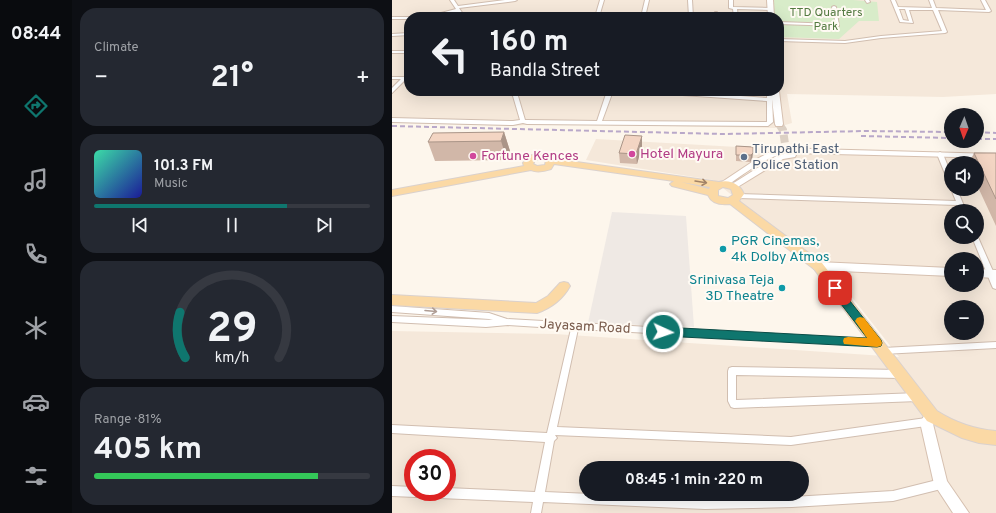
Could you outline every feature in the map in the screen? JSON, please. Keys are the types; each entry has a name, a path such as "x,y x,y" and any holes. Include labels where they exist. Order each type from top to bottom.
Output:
{"main road":[{"path":"529,164 532,158 548,156 550,164"},
{"path":"392,186 529,164 539,169 550,164 725,185 738,189 735,198"},
{"path":"392,193 529,164"},
{"path":"550,164 656,181 712,193"},
{"path":"712,193 715,187 725,185"},
{"path":"712,193 714,198 719,201 735,198 818,266 918,397 929,419 949,427 986,438 996,438"},
{"path":"392,300 537,308 552,300 559,294 564,286"}],"street":[{"path":"452,0 460,12"},
{"path":"483,4 487,0"},
{"path":"447,12 483,4 515,0"},
{"path":"598,12 602,0"},
{"path":"644,12 647,0"},
{"path":"690,0 690,12"},
{"path":"731,0 731,8 770,9"},
{"path":"770,0 770,12"},
{"path":"893,0 901,21 904,22 912,34"},
{"path":"784,40 845,42 912,34 945,32 931,0"},
{"path":"896,8 989,11 983,0"},
{"path":"784,23 838,25 834,7"},
{"path":"735,8 735,12"},
{"path":"904,22 912,22 907,9"},
{"path":"392,18 404,18"},
{"path":"392,35 404,34"},
{"path":"392,52 404,52"},
{"path":"392,78 404,78"},
{"path":"392,91 404,81"},
{"path":"515,96 523,121"},
{"path":"599,122 608,96"},
{"path":"718,96 769,100"},
{"path":"392,120 513,123 523,121 768,124 770,122 769,100 770,96"},
{"path":"776,96 779,124"},
{"path":"725,185 783,147 941,157 996,163"},
{"path":"725,185 785,156 996,156"},
{"path":"941,157 944,164"},
{"path":"735,198 960,203 957,196"},
{"path":"978,244 993,273 996,286"},
{"path":"818,266 944,272"},
{"name":"Jayasam Road","path":"392,309 489,316 508,322"},
{"name":"Jayasam Road","path":"392,319 486,324 508,322 880,347 996,345"},
{"path":"536,513 552,434 556,406 575,327"},
{"path":"900,374 732,371 732,401 734,404 918,397"},
{"path":"392,429 791,441 929,419 940,484 962,513"},
{"path":"392,491 705,504 792,502 893,496 940,484"}],"shaded area":[{"path":"392,0 996,0 996,94 943,97 787,94 792,123 775,128 542,124 512,126 392,122"},
{"path":"596,139 774,149 996,155 996,513 392,513 392,331 555,334 899,357 840,282 713,180 586,160"},
{"path":"612,212 686,216 694,327 588,323"}],"green space":[{"name":"TTD Quarters Park","path":"773,0 853,0 877,2 879,21 859,21 839,39 784,37 784,12 774,12"}],"building":[{"path":"504,132 501,141 428,142 433,133"},
{"path":"625,135 642,136 636,154 619,153"},
{"path":"736,146 753,147 753,153 751,155 736,155"},
{"path":"974,153 996,153 996,199 984,174 984,156 975,156"}],"tunnel":[{"path":"779,124 783,130 785,144"}],"railway":[{"path":"392,126 724,134 866,131 944,132"},
{"path":"984,132 996,133"},
{"path":"861,136 944,138"},
{"path":"984,139 996,139"}],"slow traffic":[{"path":"848,341 877,343 860,321"}],"place":[{"name":"Hotel Mayura","path":"632,154"},
{"name":"Fortune Kences","path":"473,156"},
{"name":"Tirupathi East Police Station","path":"744,157"},
{"name":"PGR Cinemas, 4k Dolby Atmos","path":"723,249"},
{"name":"Srinivasa Teja 3D Theatre","path":"782,288"}],"route":[{"path":"663,332 877,343 835,288"}]}
